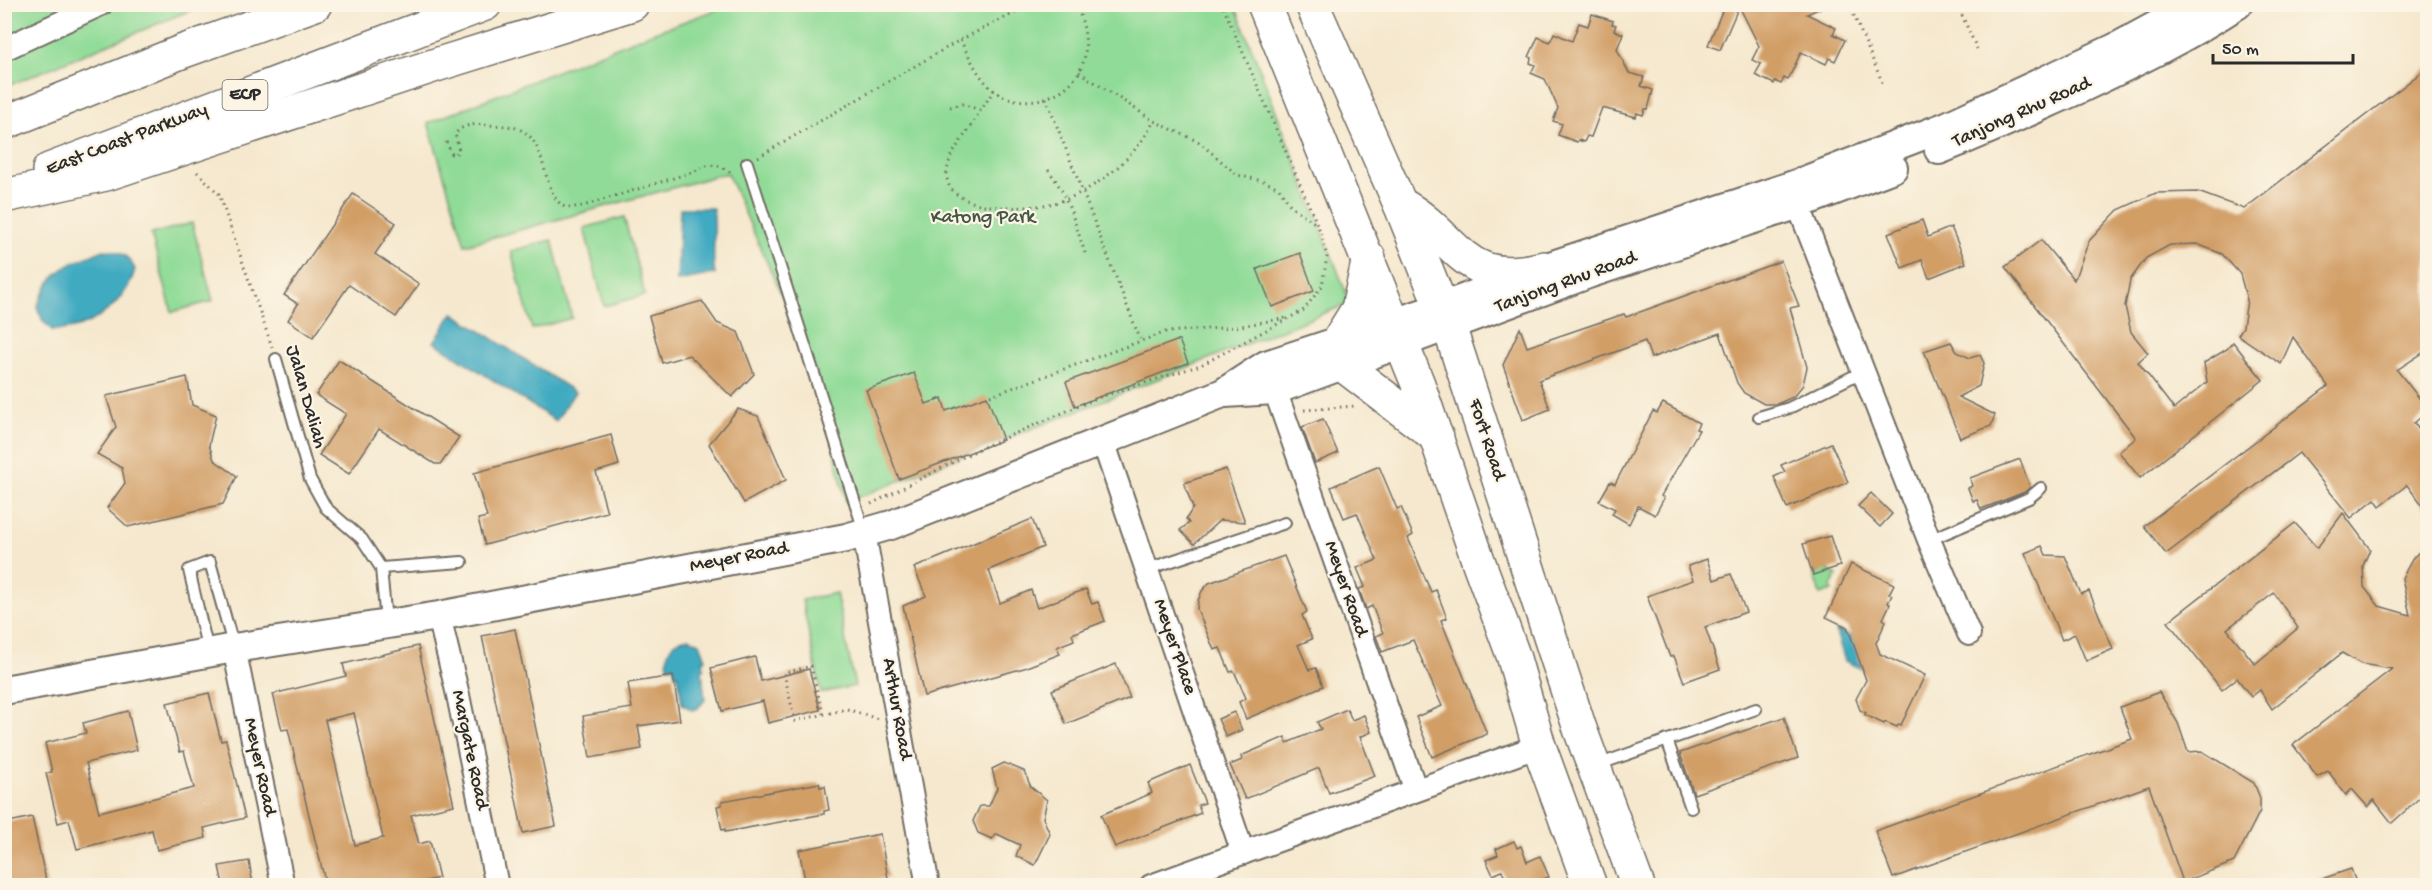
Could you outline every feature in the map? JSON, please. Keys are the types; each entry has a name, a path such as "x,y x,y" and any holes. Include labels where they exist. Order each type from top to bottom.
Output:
{"main road":[{"path":"181,52 205,30 257,4"},
{"path":"4,123 181,52 315,4"},
{"name":"East Coast Parkway","path":"4,186 485,4"},
{"path":"4,195 106,174 442,63 632,4"},
{"path":"1264,4 1399,333 1513,656 1539,746 1590,885"},
{"name":"Fort Road","path":"1312,4 1401,204 1446,317 1594,766 1638,885"},
{"path":"1401,204 1427,221 1464,259 1478,267 1496,272 1525,273 1544,268"},
{"path":"1369,258 1358,309 1341,353 1437,437"}],"street":[{"path":"4,49 101,4"},
{"name":"Tanjong Rhu Road","path":"1446,317 1544,268 1795,195 2115,48 2196,4"},
{"name":"Tanjong Rhu Road","path":"1399,333 1588,274 1795,195 2001,125 2165,47 2238,4"},
{"path":"1795,195 1929,540 1969,634"},
{"name":"Meyer Road","path":"4,690 439,615 846,538 861,522 891,525 1223,393 1266,365 1341,353 1399,333"},
{"name":"Meyer Road","path":"1223,393 1278,401 1341,353"},
{"name":"Meyer Road","path":"1278,401 1415,789"},
{"name":"Meyer Place","path":"1104,441 1243,853"},
{"name":"Arthur Road","path":"861,522 928,885"},
{"name":"Margate Road","path":"439,615 458,694 497,885"},
{"name":"Meyer Road","path":"221,651 283,885"},
{"path":"1151,885 1539,746"}],"lane":[{"path":"747,163 861,522"},
{"name":"Jalan Daliah","path":"276,359 310,479 326,508 362,538 381,568 386,624"},
{"path":"1759,417 1790,408 1864,370"},
{"path":"1929,540 2029,498 2041,488"},
{"path":"1148,569 1285,523"},
{"path":"210,562 221,651 189,570 210,562"},
{"path":"381,568 462,562"},
{"path":"1594,766 1756,709"},
{"path":"1666,740 1691,808"}],"path":[{"path":"447,142 452,154 456,155 459,150 454,138 455,134 475,124 516,128 525,132 535,145 557,200 567,208 583,206 693,172 705,165 719,165 730,172 960,40 1033,4"},
{"path":"960,40 984,81 994,90 1002,95 1022,100 1046,98 1065,88 1079,72 1083,62 1085,46 1083,20 1076,4"},
{"path":"861,522 979,449 1096,398 1201,365 1304,310 1322,286 1327,257 1318,225 1222,4"},
{"path":"1849,4 1883,84"},
{"path":"1958,4 1977,49"},
{"path":"1079,72 1154,121 1199,142 1237,175 1263,181 1279,188 1290,205 1318,225"},
{"path":"994,90 951,156 947,168 948,185 954,193 963,200 981,205 1026,207 1066,200 1106,177 1125,160 1145,138 1154,121"},
{"path":"1046,98 1140,340"},
{"path":"950,107 963,104 982,111"},
{"path":"1048,170 1066,200 1086,256"},
{"name":"Jalan Daliah","path":"197,172 219,194 276,359"},
{"path":"990,396 1166,332 1235,327 1290,317"},
{"path":"1278,401 1360,406"},
{"path":"823,714 811,666 784,673 795,721 847,709 872,716 882,722"}],"green space":[{"path":"5,5 203,5 5,87"},
{"name":"Katong Park","path":"730,5 1235,5 1350,303 846,502 816,372 727,173 465,245 428,123 649,34"},
{"path":"624,217 645,295 604,306 584,228"},
{"path":"192,223 213,301 172,312 151,234"},
{"path":"552,240 572,318 532,329 511,251"},
{"path":"1826,569 1837,575 1831,586 1832,591 1820,595 1814,575"},
{"path":"836,593 855,686 821,693 802,600"}],"water":[{"path":"680,208 713,208 715,274 677,281"},
{"path":"104,250 122,254 135,269 123,294 104,313 92,321 66,329 52,330 43,321 37,307 49,283 71,264"},
{"path":"453,313 575,392 556,421 434,342"},
{"path":"1839,631 1864,643 1866,671 1845,661 1836,632"},
{"path":"689,638 700,643 706,659 703,660 704,669 702,670 705,700 697,709 692,710 682,704 678,675 675,675 674,666 668,667 667,661 671,647 678,641"}],"building":[{"path":"1725,4 1830,4 1807,14 1836,28 1833,34 1845,40 1835,61 1829,58 1826,64 1801,52 1788,80 1784,78 1781,84 1775,81 1774,84 1755,75 1761,64 1752,60 1759,46 1739,6 1720,50 1708,45"},
{"path":"1592,14 1613,21 1612,24 1616,25 1614,30 1623,34 1617,49 1629,73 1644,77 1641,86 1653,90 1648,109 1645,109 1643,115 1637,113 1636,117 1602,108 1591,137 1587,136 1584,142 1578,140 1577,142 1558,135 1562,124 1553,121 1558,108 1545,79 1531,73 1535,65 1530,63 1531,58 1529,57 1538,37 1550,42 1554,33 1572,41 1579,23 1588,26"},
{"path":"2427,68 2427,350 2397,370 2427,408 2427,412 2414,423 2427,440 2427,512 2407,485 2380,506 2375,499 2351,518 2299,453 2166,554 2144,526 2328,386 2293,337 2281,364 2238,335 2243,327 2247,300 2240,274 2222,254 2197,244 2170,245 2146,258 2130,280 2125,306 2131,332 2148,353 2138,362 2174,409 2207,382 2204,363 2227,349 2233,342 2263,380 2140,478 2119,452 2136,438 2005,267 2041,240 2074,280 2089,241 2118,210 2156,193 2198,192 2244,209"},
{"path":"353,194 396,223 375,254 419,284 396,317 349,285 313,337 288,320 298,304 284,295"},
{"path":"1922,220 1928,237 1951,227 1966,263 1929,278 1922,260 1902,268 1888,233"},
{"path":"1300,253 1314,291 1272,307 1257,269"},
{"path":"1781,261 1799,306 1790,308 1807,367 1803,385 1793,397 1777,404 1764,404 1744,393 1737,383 1720,333 1651,358 1645,341 1539,380 1550,409 1523,420 1503,365 1520,328 1527,347 1624,314 1626,317"},
{"path":"702,301 717,323 738,332 754,374 732,397 689,355 662,363 649,316"},
{"path":"1179,340 1188,363 1075,406 1066,382"},
{"path":"1951,342 1957,352 1970,358 1980,355 1984,363 1979,386 1958,397 1995,415 1991,426 1960,438 1924,351"},
{"path":"339,360 459,437 441,464 435,464 379,429 349,474 319,455 346,414 316,395"},
{"path":"914,373 926,404 942,398 946,411 987,396 1003,440 899,479 866,390"},
{"path":"187,377 192,405 216,415 209,445 214,460 237,476 223,504 128,527 107,508 125,483 122,468 97,454 116,427 106,396"},
{"path":"1663,403 1699,423 1696,429 1699,430 1661,496 1664,498 1655,515 1638,506 1629,524 1612,514 1615,509 1599,501 1610,482 1615,484 1653,411 1657,413"},
{"path":"738,409 758,416 786,480 744,503 709,444"},
{"path":"1323,419 1338,453 1315,463 1302,427"},
{"path":"611,435 619,465 596,472 607,512 485,545 478,519 487,517 474,473"},
{"path":"1831,443 1848,482 1787,508 1774,477 1785,472 1781,465"},
{"path":"2020,459 2030,487 2025,492 1981,509 1977,500 1973,501 1968,488 1972,486 1970,478"},
{"path":"1379,466 1397,509 1401,507 1413,535 1408,538 1431,592 1436,590 1447,618 1441,620 1487,734 1432,757 1416,717 1442,706 1413,640 1382,652 1376,636 1383,633 1372,606 1366,609 1359,589 1365,587 1357,568 1377,560 1357,513 1344,518 1331,487"},
{"path":"1226,469 1245,522 1220,520 1194,544 1180,530 1189,523 1186,519 1193,508 1184,483"},
{"path":"1871,493 1892,514 1880,527 1858,506"},
{"path":"2343,513 2370,549 2363,566 2364,587 2379,606 2410,615 2402,578 2413,558 2427,544 2427,791 2392,823 2374,800 2368,807 2352,789 2346,795 2328,771 2317,777 2293,745 2392,669 2361,664 2342,653 2272,709 2260,690 2251,697 2237,678 2222,690 2168,622 2295,523 2317,548","holes":["2274,593 2298,628 2255,664 2227,629"]},
{"path":"1032,519 1043,547 989,570 1000,603 1031,590 1037,608 1086,589 1092,604 1098,602 1105,621 1072,634 1074,640 1057,647 1060,654 1024,668 924,696 903,606 926,596 914,568"},
{"path":"1830,536 1840,566 1813,575 1803,544"},
{"path":"2042,546 2046,555 2065,556 2081,594 2089,591 2113,649 2086,661 2075,634 2062,640 2025,553"},
{"path":"1284,556 1307,612 1302,615 1312,639 1298,645 1309,670 1316,668 1323,686 1246,719 1239,702 1246,698 1234,671 1230,672 1220,648 1214,650 1197,609 1198,601 1202,591 1209,583"},
{"path":"1707,559 1714,580 1731,574 1746,612 1705,627 1720,669 1684,682 1674,656 1670,657 1647,596 1693,580 1688,566"},
{"path":"1851,564 1894,584 1889,594 1892,595 1888,603 1890,604 1883,619 1886,621 1876,643 1880,654 1925,675 1901,725 1897,727 1885,722 1884,724 1860,710 1856,699 1866,680 1850,634 1847,627 1826,617"},
{"path":"515,629 556,826 523,833 482,636"},
{"path":"418,646 454,805 411,815 419,844 430,841 439,878 409,885 326,885 288,729 282,730 273,694 346,676 343,664","holes":["354,713 383,838 355,845 325,720"]},
{"path":"755,657 761,681 809,669 820,710 768,723 763,701 722,711 711,668"},
{"path":"1116,664 1130,698 1066,724 1052,690"},
{"path":"673,676 680,720 638,726 642,749 590,758 583,716 632,708 628,683"},
{"path":"2159,692 2178,723 2188,752 2202,751 2254,783 2260,798 2260,811 2234,862 2183,882 2149,786 1893,878 1875,831 2132,739 2120,707"},
{"path":"209,693 221,741 226,740 245,818 204,828 206,838 157,850 152,830 77,849 69,820 58,823 46,773 52,772 45,743 86,733 83,723 128,711 137,750 86,763 99,812 194,788 184,751 180,752 167,703"},
{"path":"1347,709 1352,720 1364,715 1371,732 1360,737 1375,776 1329,793 1319,768 1245,799 1230,765 1242,760 1241,756 1285,737 1287,743 1321,729 1317,722"},
{"path":"1234,712 1242,730 1226,737 1218,719"},
{"path":"1784,717 1798,758 1694,794 1680,753"},
{"path":"1004,763 1024,771 1031,787 1047,800 1043,818 1050,834 1035,865 1016,856 1020,845 997,834 992,839 978,833 973,821 980,806 989,806 997,788 992,769"},
{"path":"1190,765 1205,803 1198,805 1201,813 1115,847 1101,815 1152,793 1148,783"},
{"path":"819,783 820,787 825,786 829,810 824,811 824,814 725,832 725,829 722,830 717,806 722,805 722,801"},
{"path":"32,817 47,885 9,885 4,864 4,823"},
{"path":"880,834 888,878 850,885 806,885 799,850"},
{"path":"1514,841 1517,848 1521,846 1527,862 1540,856 1549,877 1527,885 1508,885 1502,871 1493,875 1486,860 1498,855 1496,849"},
{"path":"249,861 253,885 223,885 219,866"},
{"path":"2351,869 2357,885 2310,885 2310,883"}]}
